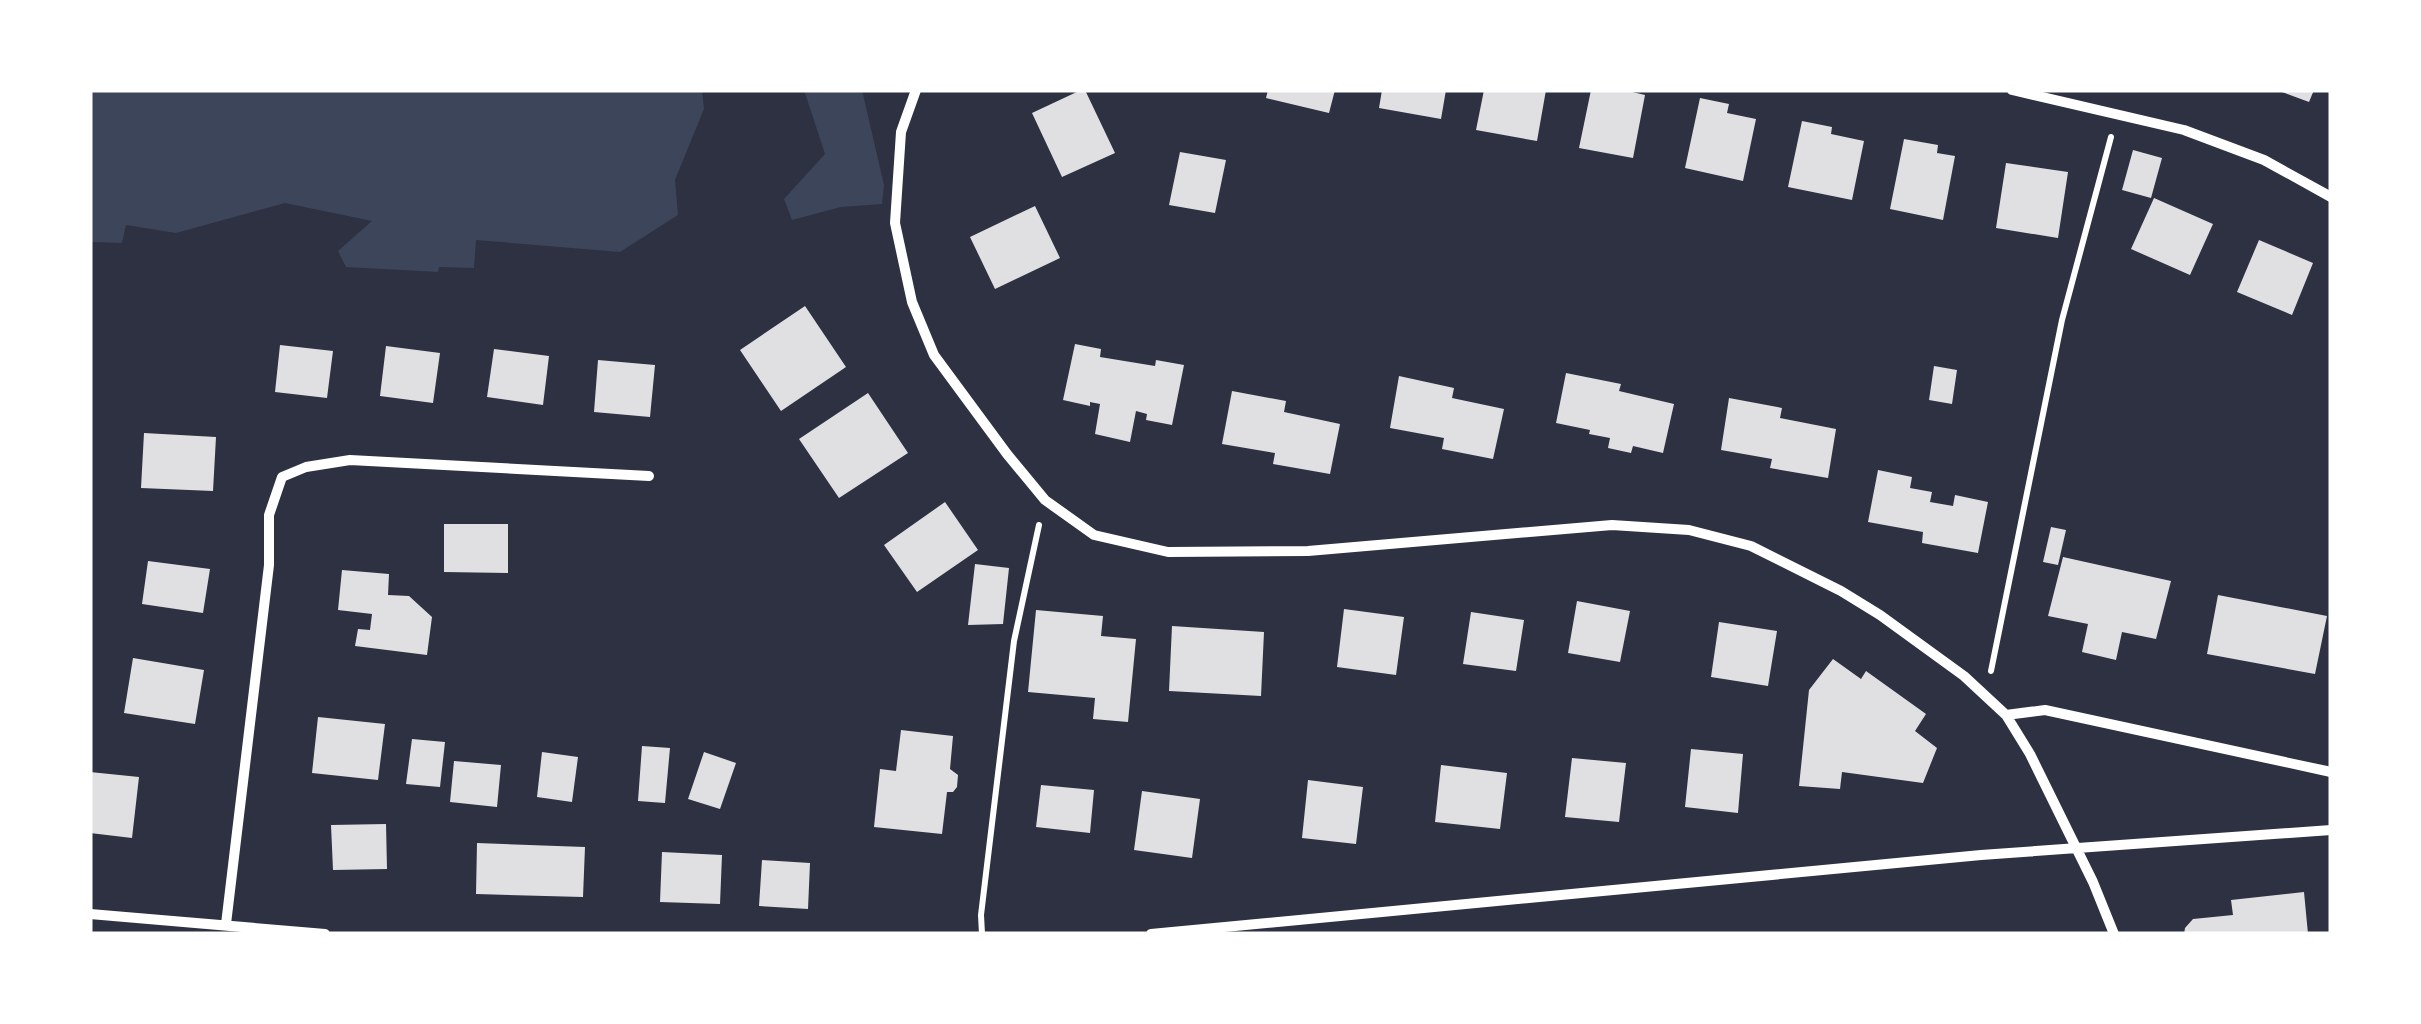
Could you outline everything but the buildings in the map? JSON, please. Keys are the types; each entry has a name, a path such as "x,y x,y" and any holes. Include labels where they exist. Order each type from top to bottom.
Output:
{"street":[{"path":"916,90 901,132 894,223 912,302 934,354 1045,500 1094,535 1168,552 1308,551 1612,525 1688,530 1751,546 1880,615 1986,694 2006,715 2030,754 2114,934"},
{"path":"2012,90 2184,130 2264,160 2331,197"},
{"path":"226,924 269,566 270,515 282,476 306,467 350,460 649,476"},
{"path":"2006,715 2046,710 2331,772"},
{"path":"1152,934 2074,848 2331,830"},
{"path":"90,914 326,934"}],"path":[{"path":"1986,694 2062,320 2111,137 2126,136 2130,115"},
{"path":"982,934 981,915 1014,641 1045,500"}],"shaded area":[{"path":"90,90 702,90 704,109 675,180 678,215 620,252 476,240 474,268 439,267 438,272 346,267 338,251 372,221 285,203 176,233 126,225 122,243 90,242"},
{"path":"804,90 862,90 884,185 882,204 841,207 792,220 784,199 825,154"}]}
